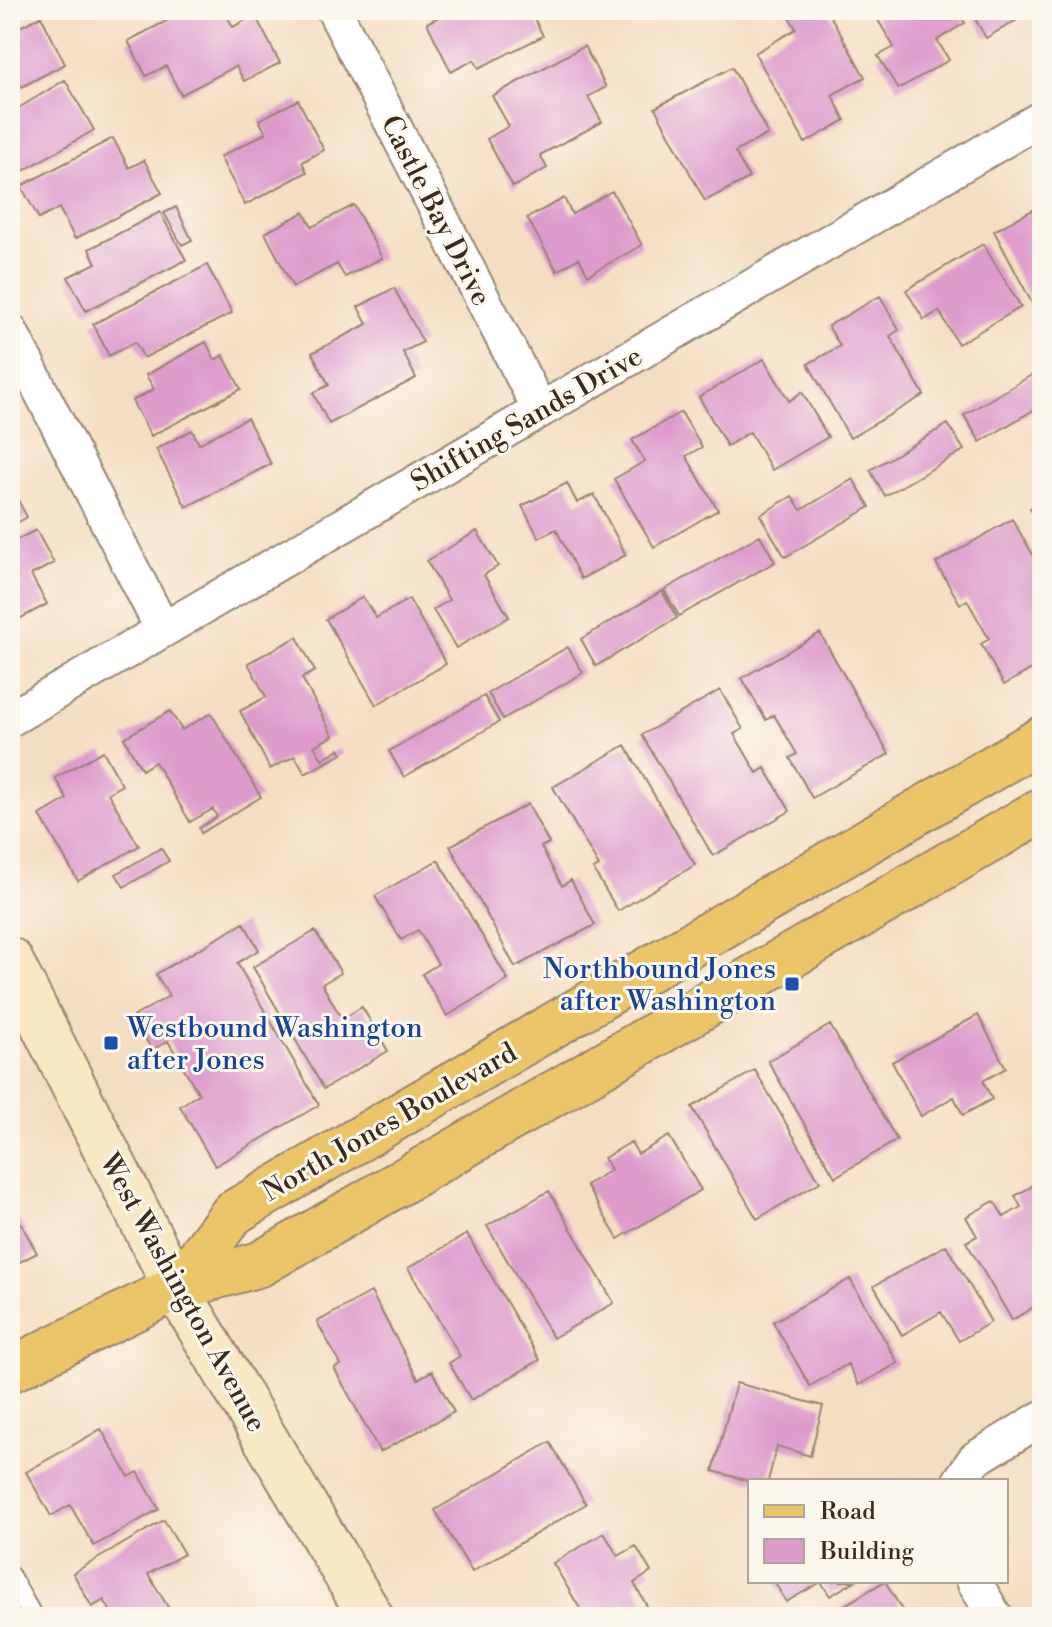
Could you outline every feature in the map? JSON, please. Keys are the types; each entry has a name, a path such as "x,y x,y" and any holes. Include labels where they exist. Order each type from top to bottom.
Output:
{"main road":[{"name":"North Jones Boulevard","path":"176,1288 233,1213 1042,739"},
{"name":"North Jones Boulevard","path":"10,1370 176,1288 260,1264 1042,810"},
{"name":"West Washington Avenue","path":"10,960 176,1288 371,1617"}],"street":[{"name":"Castle Bay Drive","path":"334,10 540,410"},
{"name":"Shifting Sands Drive","path":"10,719 1042,118"},
{"path":"10,331 163,630"},
{"path":"961,1479 975,1459 1042,1418"},
{"path":"975,1583 995,1617"}],"lane":[{"path":"10,1576 33,1617"}],"building":[{"path":"187,10 224,10 233,27 255,15 280,63 244,81 236,66 181,95 166,66 146,76 128,41"},
{"path":"452,10 472,10 474,13 479,10 530,10 543,36 479,68 474,60 451,72 427,23"},
{"path":"797,10 827,10 865,77 832,95 845,120 805,143 755,53 796,29 788,15"},
{"path":"872,10 957,10 965,23 937,40 949,60 898,89 878,56 894,47"},
{"path":"970,10 1034,10 986,38"},
{"path":"41,16 65,64 10,93 10,32"},
{"path":"584,46 606,87 588,97 602,122 540,155 547,168 513,187 487,139 509,126 492,96"},
{"path":"732,67 768,134 735,152 749,178 705,201 655,108"},
{"path":"65,80 94,130 18,174 10,160 10,130 19,124 12,112"},
{"path":"298,100 324,150 302,162 307,172 245,205 220,157 266,133 259,120"},
{"path":"113,138 129,168 144,160 162,193 75,239 59,208 39,219 21,186"},
{"path":"612,191 642,245 588,275 579,258 557,271 527,218 564,198 572,214"},
{"path":"354,205 382,258 345,277 337,264 293,287 265,233 304,212 312,227"},
{"path":"1042,205 1042,322 994,231"},
{"path":"176,207 192,240 182,245 164,213"},
{"path":"160,212 186,260 86,311 68,277 96,263 89,249"},
{"path":"983,244 1021,307 958,344 939,311 924,320 906,290"},
{"path":"207,265 232,313 144,358 135,342 109,356 93,324"},
{"path":"394,288 423,342 403,352 416,378 329,424 313,393 329,385 312,353 367,324 358,307"},
{"path":"880,296 899,330 890,336 924,395 850,438 808,364 840,346 828,326"},
{"path":"206,342 215,360 223,355 241,389 151,436 132,401 154,389 146,375"},
{"path":"764,359 789,401 802,392 828,437 772,470 750,432 727,446 699,397"},
{"path":"1042,369 1042,405 980,442 964,415"},
{"path":"681,412 702,447 686,456 718,510 654,547 614,479 645,461 632,440"},
{"path":"247,418 271,464 186,507 156,449 192,430 199,444"},
{"path":"948,424 964,450 885,496 870,470"},
{"path":"853,479 870,507 785,557 760,515 792,496 801,510"},
{"path":"567,483 577,503 594,494 626,555 581,579 556,529 539,538 522,506"},
{"path":"10,485 27,517 10,527"},
{"path":"1042,501 1042,529 1030,508"},
{"path":"1012,519 1042,570 1042,663 1004,685 981,644 989,639 967,600 960,604 936,563"},
{"path":"36,530 54,563 31,575 47,604 10,624 10,543"},
{"path":"477,531 498,566 484,575 509,617 456,648 433,610 449,600 427,561"},
{"path":"760,535 775,562 679,616 664,590"},
{"path":"662,591 677,618 596,666 581,639"},
{"path":"363,597 376,618 409,599 446,664 376,705 326,619"},
{"path":"820,633 889,754 812,798 790,758 797,754 774,715 766,720 742,678"},
{"path":"297,637 315,671 302,678 333,736 314,746 322,759 339,749 342,754 305,774 295,756 270,769 240,711 266,697 248,663"},
{"path":"568,647 583,673 503,719 488,693"},
{"path":"720,690 743,729 734,734 757,773 765,768 790,811 713,856 642,735"},
{"path":"484,696 499,722 404,777 389,751"},
{"path":"170,711 182,730 211,713 261,797 201,833 199,828 217,817 213,809 190,822 155,762 142,770 124,738"},
{"path":"625,745 695,865 618,911 593,869 599,866 553,787"},
{"path":"103,751 122,785 108,793 139,846 78,881 40,815 67,799 55,778"},
{"path":"528,804 549,843 541,847 562,886 571,880 595,925 515,967 450,846"},
{"path":"161,848 169,861 124,887 116,874"},
{"path":"438,860 508,980 447,1016 422,974 438,964 418,930 401,940 375,896"},
{"path":"244,923 259,950 237,963 319,1105 215,1166 180,1106 199,1094 168,1041 152,1050 133,1017 169,996 156,974"},
{"path":"315,931 341,973 322,984 342,1019 362,1007 388,1051 324,1089 253,967"},
{"path":"978,1015 1006,1068 983,1081 992,1099 963,1115 954,1097 921,1116 892,1062"},
{"path":"830,1025 897,1140 835,1177 768,1061"},
{"path":"755,1070 820,1182 757,1219 692,1107"},
{"path":"669,1136 701,1190 618,1239 586,1185 611,1170 604,1158 631,1142 638,1154"},
{"path":"1034,1185 1042,1197 1042,1302 1012,1320 966,1242 977,1236 966,1217 994,1201 1004,1217 1021,1207 1015,1196"},
{"path":"549,1191 614,1303 553,1338 487,1226"},
{"path":"10,1203 37,1253 10,1267"},
{"path":"467,1234 540,1360 471,1400 449,1363 460,1356 408,1268"},
{"path":"946,1245 991,1322 959,1341 941,1312 902,1335 874,1286"},
{"path":"850,1279 898,1363 859,1385 848,1364 810,1386 773,1322"},
{"path":"371,1292 418,1379 432,1371 454,1412 380,1452 334,1368 341,1365 317,1322"},
{"path":"736,1383 823,1406 810,1456 777,1446 769,1479 748,1481 713,1471"},
{"path":"101,1429 129,1477 138,1472 159,1509 94,1546 70,1505 51,1516 26,1472"},
{"path":"550,1442 586,1504 472,1572 435,1510"},
{"path":"164,1520 184,1554 148,1574 174,1617 114,1617 104,1600 92,1607 73,1573"},
{"path":"604,1533 618,1556 636,1546 651,1572 634,1583 652,1615 585,1617 553,1563"},
{"path":"775,1583 819,1583 786,1602"},
{"path":"822,1583 852,1583 830,1596"},
{"path":"886,1583 906,1617 825,1617"}],"place":[{"name":"Northbound Jones after Washington","path":"792,984"},
{"name":"Westbound Washington after Jones","path":"111,1043"}]}
